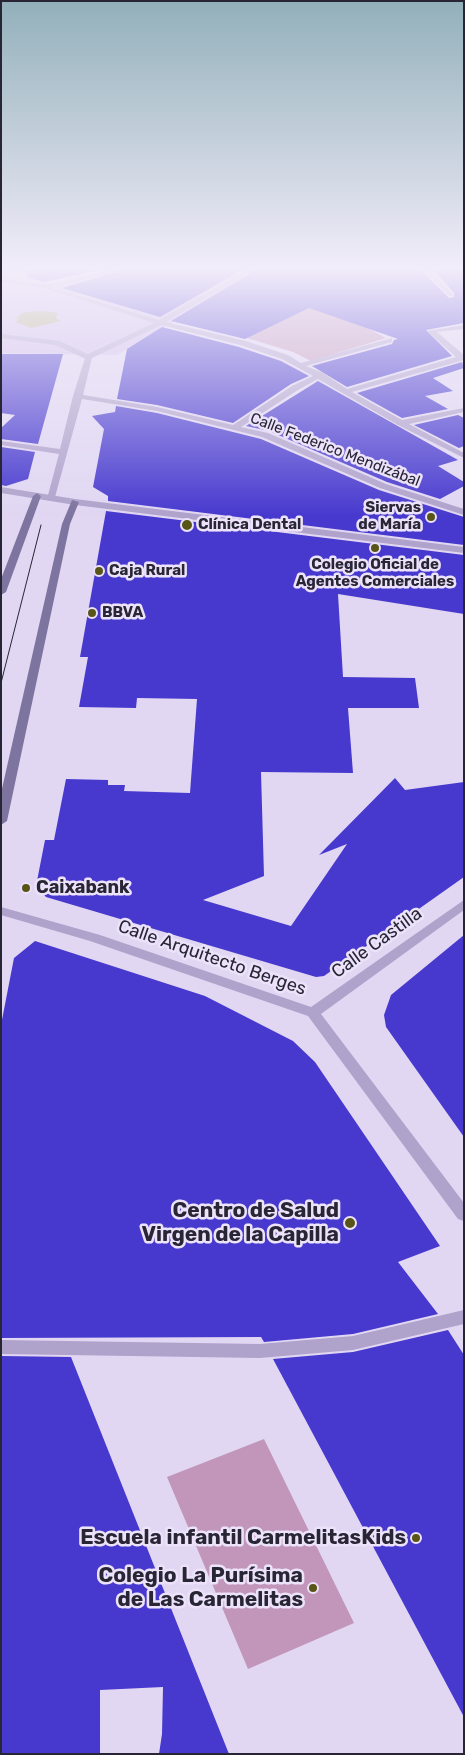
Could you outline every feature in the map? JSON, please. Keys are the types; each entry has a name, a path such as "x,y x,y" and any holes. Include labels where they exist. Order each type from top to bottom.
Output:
{"main road":[{"path":"1,592 5,569 36,496"},
{"path":"1,821 66,524 75,502"}],"street":[{"path":"77,352 89,357"},
{"path":"52,495 89,357 100,352"},
{"path":"267,352 302,365 345,392 464,456"},
{"path":"302,365 348,352"},
{"path":"345,392 462,358"},
{"path":"235,427 295,388 320,375"},
{"name":"Calle Federico Mendizábal","path":"77,396 157,409 235,427 265,436 383,486 464,512"},
{"path":"401,423 464,410"},
{"path":"1,443 63,452"},
{"path":"1,490 75,502 464,550"},
{"name":"Calle Castilla","path":"313,1013 464,904"},
{"name":"Calle Arquitecto Berges","path":"1,911 94,938 313,1013 464,1215"},
{"path":"1,1347 260,1351 353,1343 464,1317"}],"shaded area":[{"path":"1,352 122,352 117,355"},
{"path":"293,352 341,352 311,361"},
{"path":"264,1439 354,1623 248,1669 167,1477"}],"building":[{"path":"126,352 254,352 281,361 309,376 291,384 233,423 157,405 117,399"},
{"path":"363,352 448,352 452,356 347,387 312,366"},
{"path":"1,354 63,354 38,444 1,439 1,428 15,415 1,413"},
{"path":"462,362 464,368 433,378 453,391 425,396 448,409 402,418 357,393"},
{"path":"318,381 458,460 438,466 464,482 464,486 440,499 387,482 269,431 246,426"},
{"path":"116,406 157,413 261,439 379,490 464,517 464,545 108,501 108,496 93,487 104,429 92,416 115,412"},
{"path":"458,415 464,418 464,446 459,448 414,425"},
{"path":"1,447 35,452 28,479 6,486 1,485"},
{"path":"106,511 464,555 464,614 338,594 343,677 415,678 419,708 348,708 353,773 261,772 264,876 203,900 291,926 347,844 319,855 395,778 405,790 464,782 464,877 324,976 316,977 46,897 36,886 45,840 54,840 66,779 108,780 108,785 125,785 124,791 190,793 197,699 137,698 136,708 79,707 88,657 80,657"},
{"path":"464,935 464,1137 386,1027 384,1015 391,995"},
{"path":"35,941 205,996 293,1041 315,1062 440,1246 398,1262 438,1314 353,1334 264,1342 261,1337 1,1338 1,1025 14,958"},
{"name":"Escuela infantil CarmelitasKids","path":"448,1330 464,1355 464,1717 273,1359 353,1352"},
{"path":"1,1356 71,1357 229,1754 159,1754 162,1734 163,1687 100,1690 100,1754 1,1754"}],"tram line":[{"path":"1,683 41,525"}],"place":[{"name":"Siervas de María","path":"431,517"},
{"name":"Clínica Dental","path":"187,525"},
{"name":"Colegio Oficial de Agentes Comerciales","path":"375,548"},
{"name":"Caja Rural","path":"99,571"},
{"name":"BBVA","path":"92,613"},
{"name":"Caixabank","path":"26,888"},
{"name":"Centro de Salud Virgen de la Capilla","path":"350,1223"},
{"name":"Escuela infantil CarmelitasKids","path":"416,1538"},
{"name":"Colegio La Purísima de Las Carmelitas","path":"313,1588"}]}
